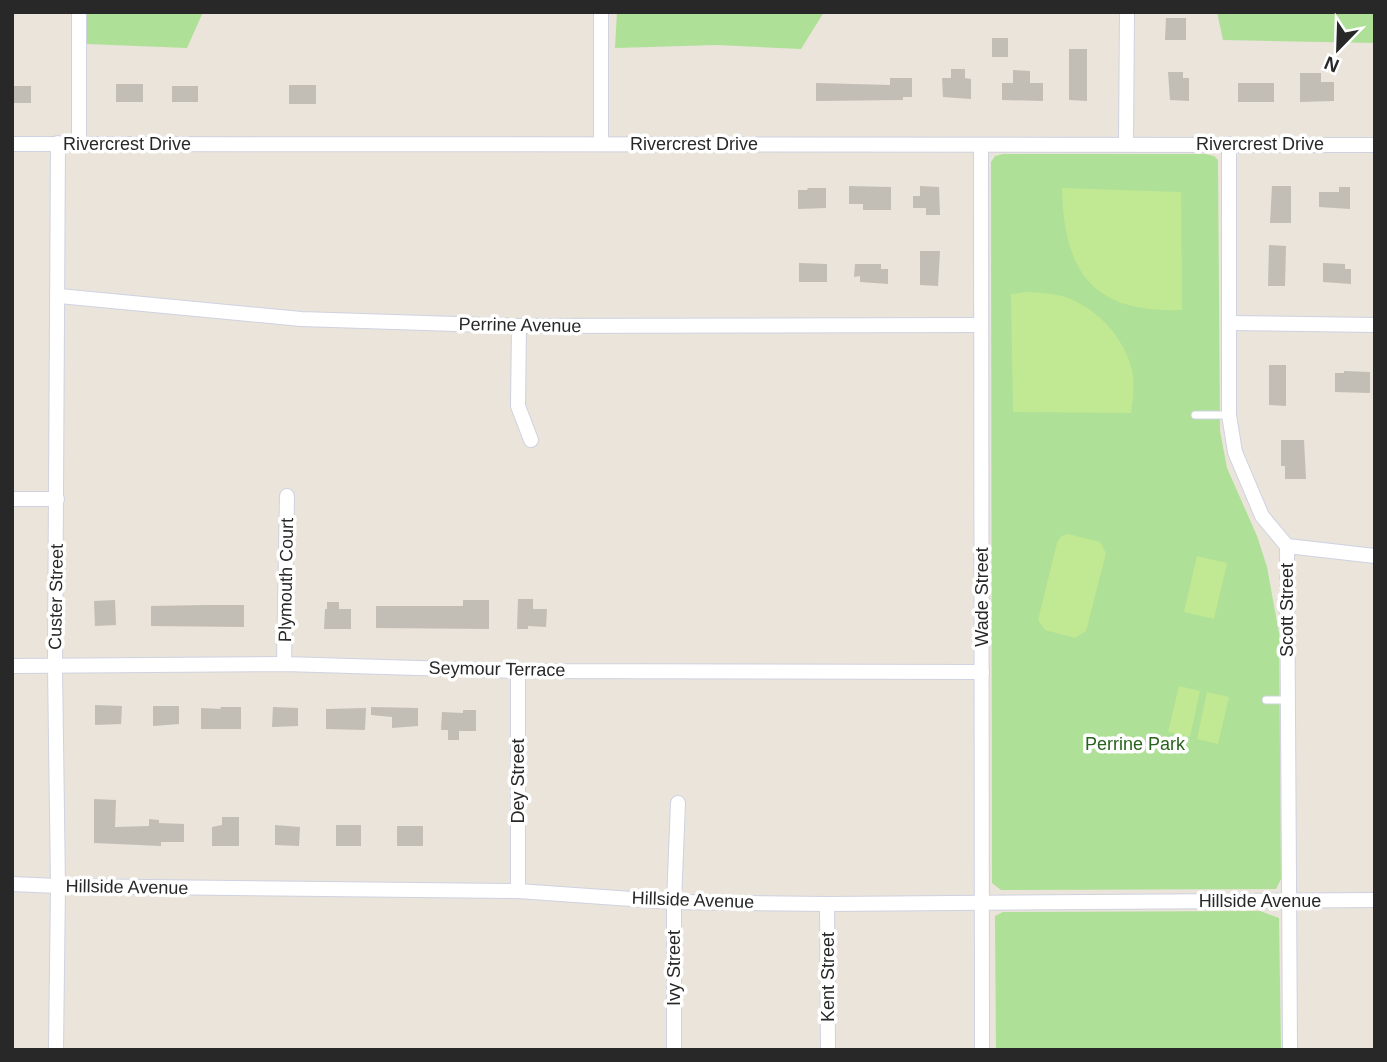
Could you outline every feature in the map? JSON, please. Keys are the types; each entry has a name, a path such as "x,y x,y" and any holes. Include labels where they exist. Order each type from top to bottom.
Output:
{"street":[{"path":"79,12 79,143"},
{"path":"601,12 601,144"},
{"path":"1126,143 1127,12"},
{"name":"Custer Street","path":"56,1050 58,143"},
{"name":"Rivercrest Drive","path":"12,144 1375,145"},
{"name":"Scott Street","path":"1229,144 1229,415 1235,452 1262,516 1287,546 1290,1050"},
{"name":"Wade Street","path":"981,145 982,1050"},
{"name":"Perrine Avenue","path":"59,296 301,319 519,326 981,325"},
{"path":"1229,323 1375,325"},
{"path":"519,326 519,406 524,427 531,440"},
{"name":"Plymouth Court","path":"284,664 288,496"},
{"path":"12,499 57,499"},
{"path":"1287,546 1375,556"},
{"name":"Seymour Terrace","path":"12,666 284,664 518,671 982,671"},
{"name":"Dey Street","path":"518,671 519,891"},
{"name":"Ivy Street","path":"674,1050 674,902 678,803"},
{"name":"Hillside Avenue","path":"12,884 58,887 519,891 674,902 827,904 1375,900"},
{"name":"Kent Street","path":"827,904 828,1050"}],"lane":[{"path":"1195,415 1229,415"},
{"path":"1266,700 1287,700"}],"green space":[{"path":"87,12 203,12 187,48 87,44"},
{"path":"617,12 824,12 801,49 717,45 615,48"},
{"path":"1217,12 1375,12 1375,43 1223,40"},
{"name":"Perrine Park","path":"1206,154 1218,160 1220,431 1227,468 1257,536 1267,567 1279,633 1281,879 1276,889 1001,890 992,883 991,162 995,156"},
{"path":"1062,188 1181,192 1182,310 1151,309 1126,304 1105,295 1089,282 1077,265 1069,244"},
{"path":"1027,292 1069,298 1095,314 1113,331 1126,352 1133,375 1131,413 1013,412 1011,294"},
{"path":"1068,534 1100,542 1106,553 1086,631 1075,638 1045,630 1038,620 1057,543 1061,536"},
{"path":"1197,556 1227,563 1214,619 1184,612"},
{"path":"1179,686 1200,691 1190,737 1168,732"},
{"path":"1207,692 1229,697 1218,744 1197,739"},
{"path":"1260,911 1279,918 1281,1050 996,1050 995,916 1003,912"}],"building":[{"path":"1166,18 1186,18 1186,40 1165,40"},
{"path":"992,38 1008,38 1008,57 992,57"},
{"path":"1069,49 1087,49 1087,101 1069,100"},
{"path":"951,69 965,69 965,78 971,79 971,99 943,97 942,78 951,78"},
{"path":"1013,70 1030,71 1030,83 1043,83 1043,101 1002,100 1002,83 1013,83"},
{"path":"1168,72 1183,72 1183,78 1189,78 1189,101 1170,100"},
{"path":"1300,73 1321,73 1321,82 1334,82 1334,101 1300,102"},
{"path":"890,78 912,78 912,97 903,97 903,100 816,101 816,83 890,85"},
{"path":"1238,83 1274,83 1274,102 1238,102"},
{"path":"116,84 143,84 143,102 116,102"},
{"path":"289,85 316,85 316,104 289,104"},
{"path":"12,86 31,86 31,103 12,103"},
{"path":"172,86 198,86 198,102 172,102"},
{"path":"849,186 891,187 891,210 863,210 863,204 849,204"},
{"path":"920,186 939,187 940,215 926,215 926,208 913,208 913,196 920,196"},
{"path":"1272,186 1291,186 1291,223 1270,223"},
{"path":"1339,187 1350,187 1350,209 1319,207 1319,192 1339,192"},
{"path":"826,188 826,208 798,209 798,190"},
{"path":"1269,245 1286,246 1285,286 1268,286"},
{"path":"920,251 940,251 938,286 920,285"},
{"path":"799,263 827,264 827,282 799,282"},
{"path":"1323,263 1345,264 1345,269 1351,269 1351,284 1323,282"},
{"path":"855,264 881,264 881,269 888,269 888,284 860,282 860,276 854,277"},
{"path":"1269,365 1286,365 1286,406 1269,405"},
{"path":"1370,372 1370,393 1335,392 1335,373"},
{"path":"1281,440 1304,440 1306,479 1285,479 1285,466 1281,466"},
{"path":"518,599 533,599 533,609 547,609 546,627 528,626 528,629 517,629"},
{"path":"115,600 116,625 95,626 94,601"},
{"path":"463,600 489,600 489,629 376,628 376,606 463,606"},
{"path":"327,602 339,602 339,609 351,609 351,629 324,629"},
{"path":"244,605 244,627 151,626 151,606"},
{"path":"95,705 122,706 121,724 95,725"},
{"path":"153,706 179,706 179,724 153,726"},
{"path":"220,707 241,707 241,729 201,729 201,708 221,709"},
{"path":"273,707 298,708 298,726 272,727"},
{"path":"371,707 418,708 418,726 392,728 392,717 371,715"},
{"path":"366,708 365,730 326,729 326,709"},
{"path":"463,710 476,710 476,731 459,731 459,740 448,740 448,730 441,730 442,712 463,713"},
{"path":"94,799 116,800 115,827 149,826 149,819 159,820 159,823 184,824 184,842 161,842 161,846 94,843"},
{"path":"222,817 239,817 239,846 212,846 212,827 222,825"},
{"path":"275,825 300,827 299,846 275,845"},
{"path":"336,825 361,825 361,846 336,846"},
{"path":"397,826 423,826 423,846 397,846"}]}
